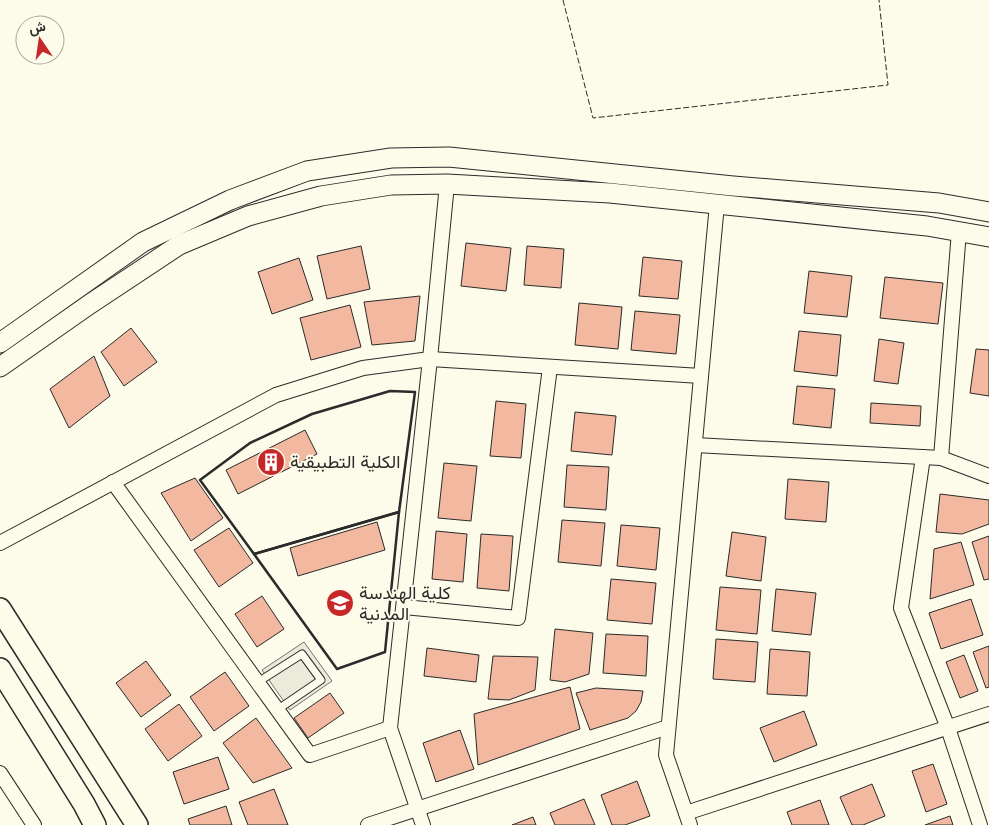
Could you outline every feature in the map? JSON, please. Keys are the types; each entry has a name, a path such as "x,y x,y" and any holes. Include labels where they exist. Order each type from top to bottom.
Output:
{"main road":[{"path":"0,342 144,242 230,200 307,171 391,158 449,157 733,186 939,203 989,212"},
{"path":"0,367 90,304 180,245 248,216 321,196 391,185 447,184 610,193 928,226 989,237"},
{"path":"0,608 137,825"},
{"path":"0,669 84,804 95,825"}],"street":[{"path":"423,825 390,728 447,184"},
{"path":"717,204 666,755 688,819 989,714"},
{"path":"941,458 959,231"},
{"path":"0,543 276,395 363,368 430,359 701,376"},
{"path":"404,607 518,618 550,367"},
{"path":"694,445 923,456 941,458 989,476"},
{"path":"923,456 902,608 948,728 980,825"},
{"path":"113,482 310,755 390,728"},
{"path":"368,825 668,727"},
{"path":"0,773 5,795 34,825"}],"lane":[{"path":"258,682 302,654 307,660 320,680 277,710"}],"shaded area":[{"path":"304,642 332,681 290,710 262,670"}],"building":[{"path":"466,243 511,248 506,291 461,286"},
{"path":"361,246 370,289 327,299 317,256"},
{"path":"527,246 564,249 561,288 524,285"},
{"path":"643,257 682,261 678,299 639,296"},
{"path":"299,258 313,300 272,314 258,272"},
{"path":"809,271 852,276 847,317 804,313"},
{"path":"885,277 943,283 938,324 880,318"},
{"path":"420,296 415,341 372,345 364,302"},
{"path":"579,303 622,307 618,349 575,345"},
{"path":"350,305 361,347 311,360 300,318"},
{"path":"635,311 680,315 676,354 631,350"},
{"path":"131,328 157,362 124,386 101,352"},
{"path":"799,331 841,335 837,376 794,371"},
{"path":"879,339 904,343 898,384 874,381"},
{"path":"976,349 989,350 989,396 970,393"},
{"path":"94,356 110,396 69,428 50,389"},
{"path":"797,386 835,389 831,428 793,424"},
{"path":"496,401 526,404 521,458 490,456"},
{"path":"871,403 921,406 920,426 870,423"},
{"path":"575,412 616,416 612,455 571,451"},
{"name":"الكلية التطبيقية","path":"305,430 317,454 238,494 226,470"},
{"path":"444,463 477,466 471,521 438,518"},
{"path":"567,465 609,467 606,510 564,507"},
{"path":"195,478 223,518 191,541 161,493"},
{"path":"788,479 829,482 826,522 785,519"},
{"path":"940,494 989,500 989,524 962,534 936,532"},
{"path":"562,520 605,523 601,566 558,562"},
{"path":"377,522 385,550 298,576 290,548"},
{"path":"621,525 660,528 656,570 617,566"},
{"path":"229,528 253,563 219,587 194,550"},
{"path":"436,531 467,534 463,582 432,579"},
{"path":"732,532 766,537 761,581 726,576"},
{"path":"481,534 513,536 509,591 477,588"},
{"path":"989,536 989,579 984,580 972,542"},
{"path":"961,542 974,585 930,599 934,549"},
{"path":"611,579 656,583 652,624 607,620"},
{"path":"720,587 761,590 757,634 716,630"},
{"path":"776,589 816,593 811,635 772,631"},
{"path":"262,596 284,629 257,647 235,614"},
{"path":"971,599 983,635 941,649 929,613"},
{"path":"555,629 593,633 589,674 565,682 550,680"},
{"path":"606,634 648,636 646,676 603,673"},
{"path":"716,639 758,642 755,682 713,679"},
{"path":"989,646 989,687 986,688 973,652"},
{"path":"427,648 479,655 476,682 424,676"},
{"path":"770,649 810,652 807,696 767,694"},
{"path":"964,655 978,691 960,698 946,662"},
{"path":"493,656 538,657 535,690 509,700 488,699"},
{"path":"146,661 171,695 141,717 116,683"},
{"path":"225,672 249,706 214,731 190,697"},
{"path":"570,687 580,729 478,765 474,714"},
{"path":"596,688 643,691 641,702 636,711 628,718 590,730 576,693"},
{"path":"330,693 344,713 308,738 294,718"},
{"path":"179,704 202,736 168,761 145,729"},
{"path":"804,711 817,745 774,762 760,728"},
{"path":"256,718 292,768 253,783 223,743"},
{"path":"460,730 474,769 436,782 423,743"},
{"path":"218,757 229,789 184,804 173,772"},
{"path":"933,764 947,804 926,812 912,771"},
{"path":"637,781 650,816 625,825 612,825 601,795"},
{"path":"872,784 885,816 863,825 852,825 840,797"},
{"path":"274,789 288,825 248,825 239,802"},
{"path":"584,799 595,825 555,825 550,813"},
{"path":"820,800 829,825 792,825 787,812"},
{"path":"226,806 232,825 190,825 188,819"},
{"path":"950,816 953,825 925,825"},
{"path":"533,817 536,825 512,825"}],"fence":[{"path":"563,0 593,118 888,85 879,0"}],"wall":[{"path":"390,391 415,392 399,512 254,554 200,480 250,443 312,414 390,391"},
{"path":"399,512 385,652 337,669 254,554 399,512"}],"place":[{"name":"الكلية التطبيقية","path":"271,462"},
{"name":"كلية الهندسة المدنية","path":"340,603"}]}
